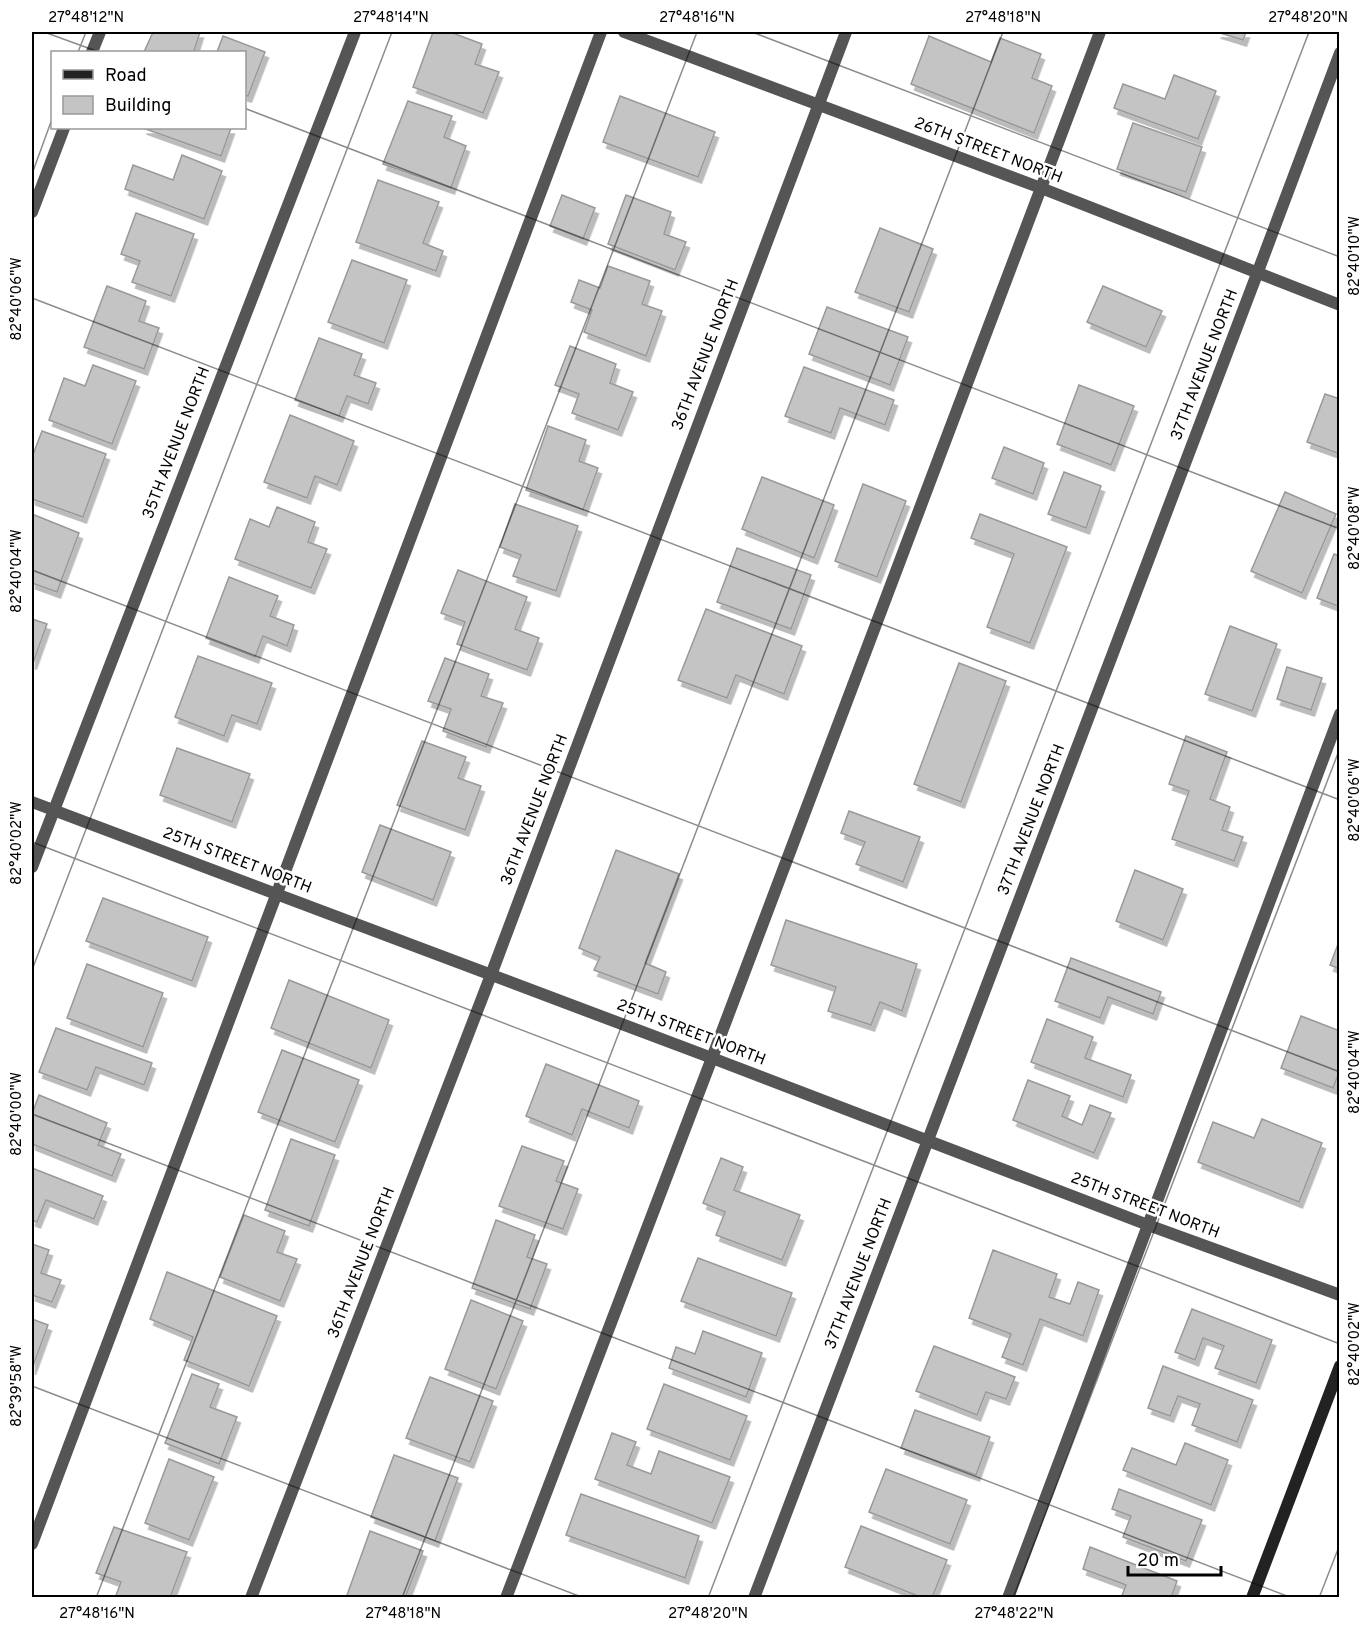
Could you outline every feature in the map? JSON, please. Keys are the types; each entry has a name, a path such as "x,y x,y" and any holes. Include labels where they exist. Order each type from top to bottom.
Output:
{"main road":[{"path":"1252,1598 1340,1366"}],"street":[{"path":"92,51 100,32"},
{"name":"35TH AVENUE NORTH","path":"32,867 355,32"},
{"path":"32,1544 601,32"},
{"name":"26TH STREET NORTH","path":"624,32 1041,188 1340,305"},
{"name":"36TH AVENUE NORTH","path":"251,1598 491,975 846,32"},
{"path":"506,1598 1100,32"},
{"name":"37TH AVENUE NORTH","path":"754,1598 1340,53"},
{"path":"32,212 64,129"},
{"path":"1008,1598 1340,714"},
{"name":"25TH STREET NORTH","path":"32,802 1148,1225 1340,1295"}],"building":[{"path":"153,32 200,32 194,51 144,51"},
{"path":"433,32 450,32 482,44 475,64 499,72 483,113 413,87"},
{"path":"1217,32 1246,32 1243,40"},
{"path":"223,36 265,52 248,96 246,96 246,51 217,51"},
{"path":"929,36 991,62 1000,38 1041,54 1032,78 1052,86 1034,133 911,84"},
{"path":"1174,75 1216,91 1198,139 1114,108 1123,84 1165,99"},
{"path":"620,96 715,132 698,177 603,142"},
{"path":"408,101 452,116 444,137 466,146 451,188 383,164"},
{"path":"1133,123 1202,147 1186,192 1117,169"},
{"path":"146,129 231,129 221,156"},
{"path":"182,155 222,171 204,219 125,189 133,165 173,180"},
{"path":"378,180 439,202 423,243 443,251 436,271 356,242"},
{"path":"562,195 595,208 583,239 550,226"},
{"path":"626,195 671,212 664,234 686,242 675,270 608,244"},
{"path":"136,213 194,234 171,296 132,282 140,261 121,254"},
{"path":"880,228 933,249 909,312 855,292"},
{"path":"352,260 407,280 384,343 328,322"},
{"path":"608,266 650,281 642,304 662,311 646,356 584,332 592,310 571,302 579,280 600,288"},
{"path":"107,286 146,301 139,321 159,328 144,369 84,347"},
{"path":"1103,286 1162,311 1146,347 1087,322"},
{"path":"827,307 908,337 890,385 809,354"},
{"path":"319,338 362,354 354,375 376,383 368,404 347,396 339,416 295,400"},
{"path":"570,346 616,364 610,383 633,392 618,430 572,413 579,394 555,385"},
{"path":"93,365 136,381 112,444 49,420 64,378 85,386"},
{"path":"804,367 894,400 885,425 840,408 831,433 785,416"},
{"path":"1079,385 1134,406 1111,465 1057,444"},
{"path":"1325,394 1340,399 1340,454 1307,442"},
{"path":"290,415 354,441 337,485 315,476 307,498 264,482"},
{"path":"548,426 586,440 579,461 598,468 583,510 526,490"},
{"path":"42,431 106,454 83,517 32,499 32,451 34,452"},
{"path":"1004,447 1044,463 1033,494 992,478"},
{"path":"1064,472 1101,486 1086,528 1048,514"},
{"path":"762,477 834,505 814,558 742,529"},
{"path":"863,484 906,501 877,577 835,561"},
{"path":"1285,492 1336,514 1302,593 1251,571"},
{"path":"515,504 578,526 556,591 513,576 521,555 500,547"},
{"path":"277,507 315,522 308,542 327,549 311,588 235,559 250,519 269,527"},
{"path":"32,514 79,533 57,592 32,583"},
{"path":"980,514 1067,547 1030,643 987,627 1014,554 971,538"},
{"path":"737,548 811,575 791,629 717,602"},
{"path":"1334,554 1340,556 1340,607 1317,598"},
{"path":"458,570 527,597 515,629 539,638 527,670 457,644 465,622 441,613"},
{"path":"229,577 278,596 270,616 294,625 287,646 263,636 255,657 206,638"},
{"path":"706,609 802,646 784,694 736,675 727,698 678,680"},
{"path":"32,619 47,624 33,663 32,663"},
{"path":"1230,626 1277,644 1252,711 1205,694"},
{"path":"198,656 272,683 257,724 232,715 224,736 175,717"},
{"path":"445,658 489,674 481,696 503,703 486,747 443,731 451,709 428,701"},
{"path":"959,663 1006,681 961,802 914,784"},
{"path":"1287,667 1322,678 1311,710 1277,699"},
{"path":"1186,736 1227,752 1210,799 1230,807 1222,830 1243,837 1234,861 1172,839 1189,791 1169,784"},
{"path":"422,741 466,757 458,778 481,786 465,830 397,805"},
{"path":"177,748 250,774 232,822 160,795"},
{"path":"849,811 920,837 903,882 856,864 865,842 841,833"},
{"path":"380,825 451,852 433,900 362,872"},
{"path":"616,850 679,874 645,963 666,972 658,994 594,970 600,957 579,948"},
{"path":"1135,870 1183,889 1163,940 1116,921"},
{"path":"103,898 208,937 192,981 86,941"},
{"path":"786,920 917,964 902,1011 880,1002 871,1025 828,1011 836,987 771,965"},
{"path":"1340,939 1340,969 1330,965"},
{"path":"1071,958 1161,992 1153,1014 1108,997 1100,1018 1055,1001"},
{"path":"87,964 163,993 143,1047 67,1018"},
{"path":"289,980 389,1020 371,1068 271,1028"},
{"path":"1301,1016 1340,1031 1340,1070 1333,1088 1281,1068"},
{"path":"1047,1019 1093,1037 1085,1058 1131,1075 1123,1097 1031,1062"},
{"path":"56,1028 152,1063 144,1085 96,1067 87,1090 39,1072"},
{"path":"282,1050 359,1080 335,1142 258,1112"},
{"path":"546,1064 639,1101 629,1128 582,1109 572,1135 526,1116"},
{"path":"1028,1080 1070,1096 1062,1116 1082,1125 1090,1105 1111,1113 1094,1153 1013,1120"},
{"path":"39,1095 107,1123 98,1145 121,1154 112,1176 32,1144 32,1114"},
{"path":"1262,1119 1322,1143 1299,1202 1198,1162 1213,1122 1254,1138"},
{"path":"291,1139 335,1155 309,1226 265,1210"},
{"path":"522,1146 564,1161 556,1181 578,1189 563,1229 499,1206"},
{"path":"721,1158 743,1167 734,1190 800,1215 782,1260 716,1235 725,1212 703,1203"},
{"path":"32,1168 103,1196 94,1219 46,1200 37,1222 32,1220"},
{"path":"244,1215 285,1231 277,1252 297,1259 280,1301 220,1277"},
{"path":"496,1220 535,1235 527,1257 547,1264 530,1309 472,1288"},
{"path":"32,1244 49,1250 41,1273 61,1280 52,1302 32,1295"},
{"path":"993,1250 1057,1274 1049,1297 1070,1304 1078,1282 1099,1290 1083,1336 1040,1319 1023,1365 1002,1357 1011,1334 969,1318"},
{"path":"698,1258 792,1293 776,1336 681,1301"},
{"path":"167,1272 277,1316 249,1386 184,1360 193,1337 150,1319"},
{"path":"471,1300 523,1321 496,1389 445,1369"},
{"path":"1192,1309 1272,1340 1256,1383 1215,1368 1224,1346 1203,1338 1195,1360 1175,1352"},
{"path":"32,1319 48,1325 32,1369"},
{"path":"703,1331 762,1353 746,1397 669,1368 676,1347 695,1354"},
{"path":"934,1346 1015,1377 1006,1399 986,1392 977,1415 916,1391"},
{"path":"1163,1366 1253,1400 1237,1442 1192,1425 1200,1404 1178,1396 1170,1416 1148,1408"},
{"path":"192,1374 219,1384 210,1407 237,1417 219,1464 165,1443"},
{"path":"430,1377 493,1401 470,1462 406,1438"},
{"path":"664,1384 747,1416 730,1460 647,1429"},
{"path":"915,1410 990,1437 976,1475 901,1448"},
{"path":"612,1433 636,1442 627,1465 651,1474 659,1451 730,1477 712,1523 595,1479"},
{"path":"1185,1443 1228,1460 1211,1505 1123,1470 1132,1448 1176,1465"},
{"path":"394,1455 458,1478 435,1541 371,1517"},
{"path":"169,1459 214,1477 189,1540 145,1523"},
{"path":"886,1469 967,1500 950,1544 869,1512"},
{"path":"1119,1489 1202,1520 1186,1561 1123,1537 1131,1516 1112,1509"},
{"path":"581,1494 699,1536 685,1578 566,1535"},
{"path":"861,1526 947,1560 932,1598 923,1598 845,1567"},
{"path":"114,1527 187,1552 170,1598 115,1598 121,1582 96,1573"},
{"path":"370,1531 423,1551 405,1598 346,1598"},
{"path":"1090,1547 1177,1581 1171,1598 1121,1598 1126,1585 1083,1569"}]}
